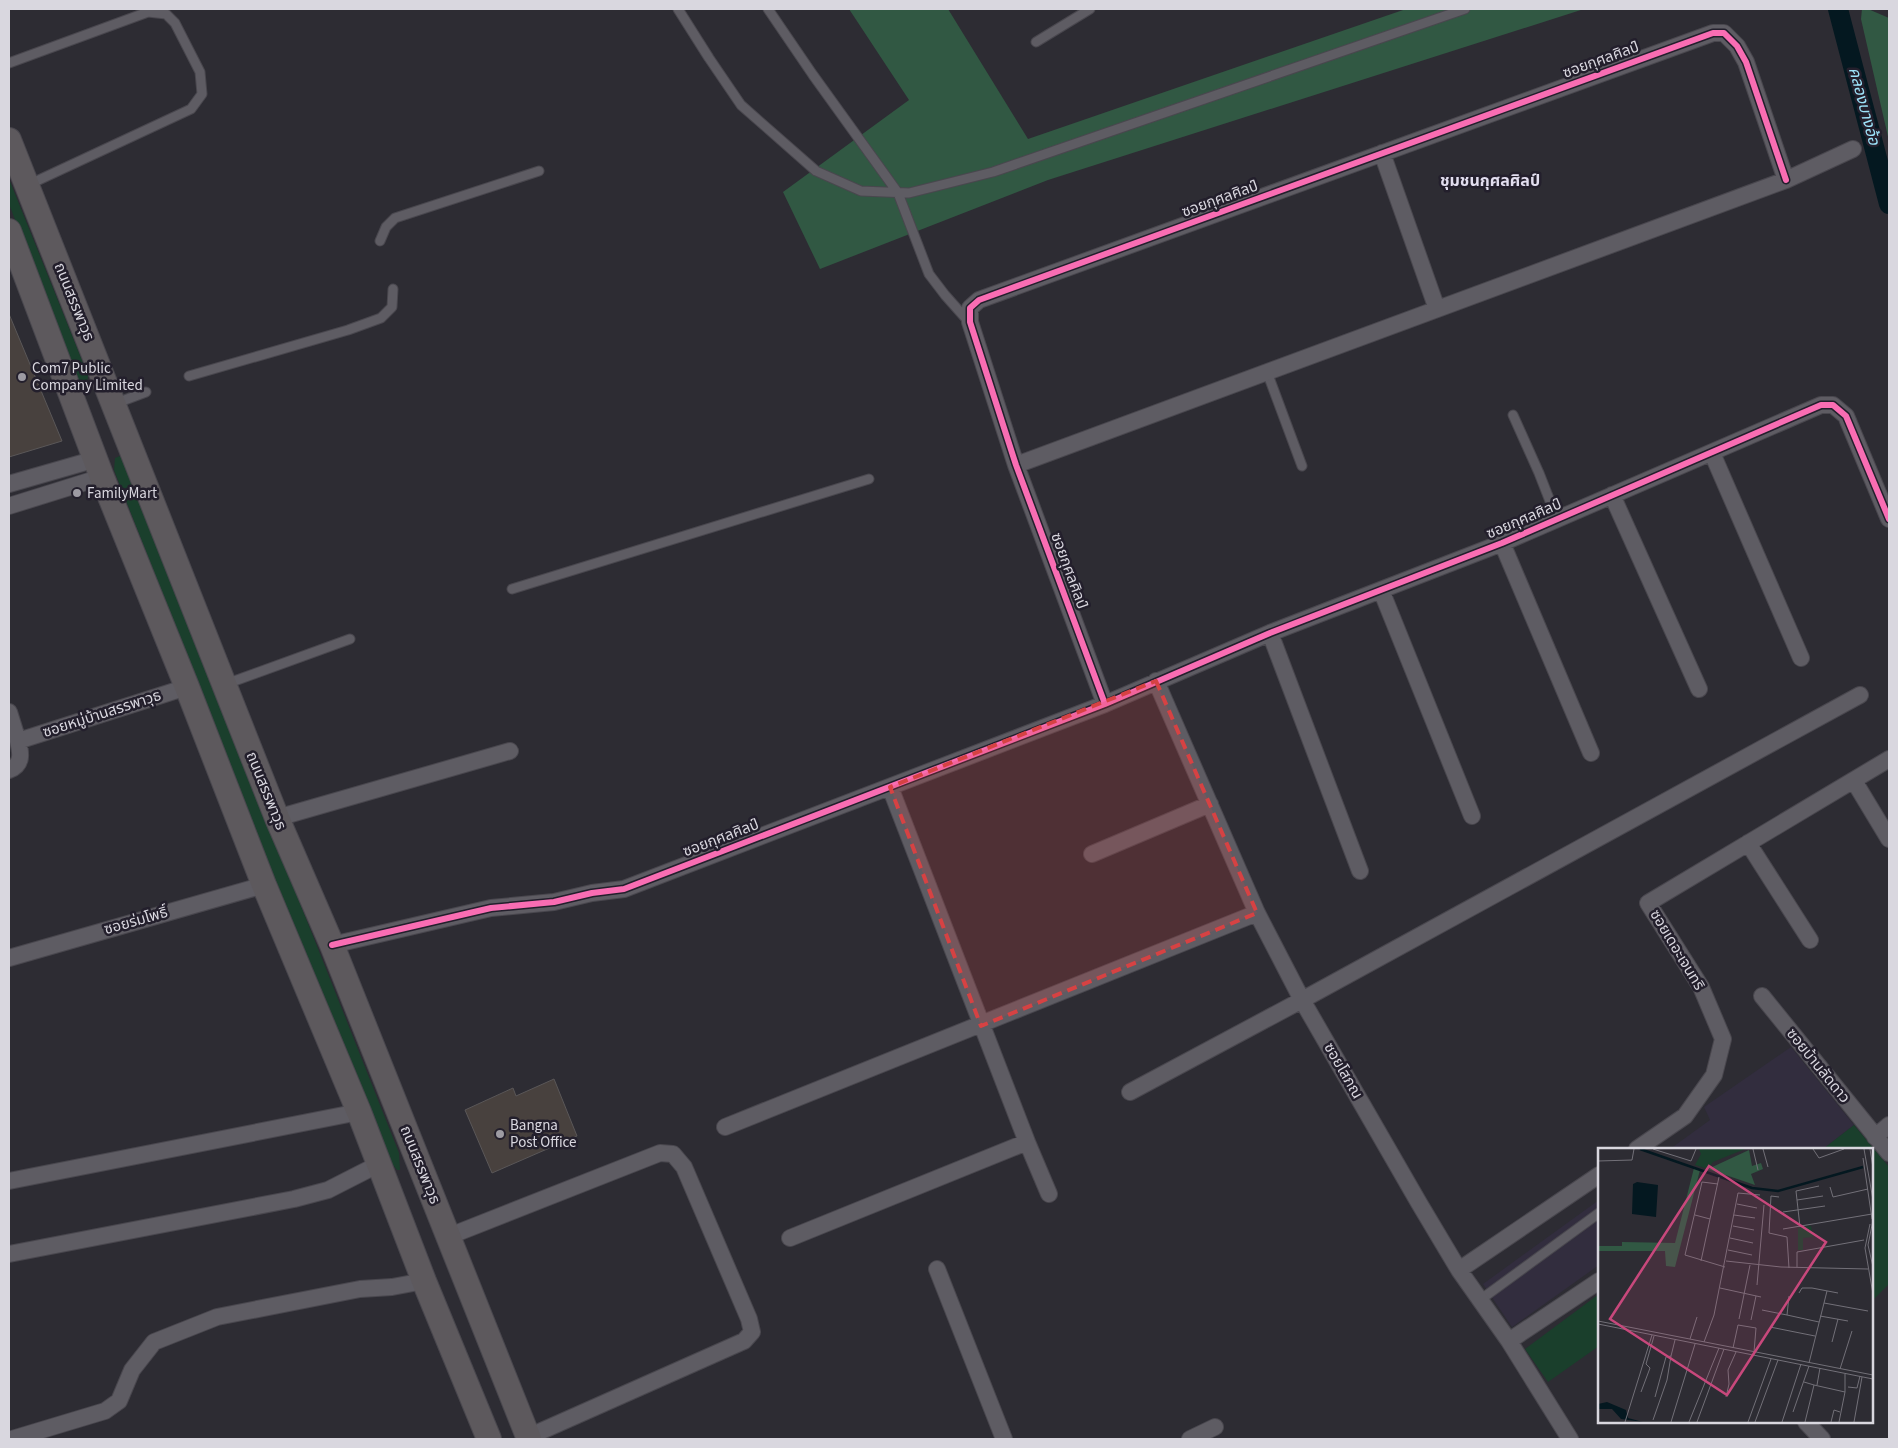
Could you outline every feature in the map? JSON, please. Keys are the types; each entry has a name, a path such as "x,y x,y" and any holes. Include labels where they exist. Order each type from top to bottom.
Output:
{"main road":[{"name":"ถนนสรรพาวุธ","path":"9,140 277,818 332,945 528,1438"},
{"path":"9,231 99,468 264,885 360,1112 424,1281 488,1439"},
{"path":"80,418 114,404"},
{"path":"397,1212 432,1196"}],"street":[{"name":"ซอยกุศลศิลป์","path":"1105,704 1016,465 970,322 970,308 979,300 1713,33 1724,33 1737,46 1746,62 1786,180"},
{"path":"1016,465 1786,180 1853,149"},
{"path":"1382,153 1437,309"},
{"name":"ซอยกุศลศิลป์","path":"332,945 491,908 554,902 592,893 624,889 1105,704 1270,633 1502,543 1821,405 1834,405 1846,416 1889,519"},
{"path":"1712,453 1800,658"},
{"path":"9,484 99,468"},
{"path":"9,506 99,468"},
{"path":"1612,495 1699,688"},
{"path":"1502,543 1591,753"},
{"path":"1381,590 1472,816"},
{"path":"1270,633 1360,871"},
{"name":"ซอยโสภณ","path":"1156,681 1258,913 1302,1000 1459,1270 1509,1341 1570,1439"},
{"name":"ซอยหมู่บ้านสรรพาวุธ","path":"18,740 187,687"},
{"path":"1130,1092 1860,695"},
{"path":"9,712 21,751 20,761 13,769 9,770"},
{"path":"277,818 510,751"},
{"name":"ซอยเดอะเจนทริ","path":"1638,1148 1686,1116 1714,1075 1723,1040 1701,987 1648,903 1889,759"},
{"path":"1854,781 1889,839"},
{"path":"890,787 981,1026 1049,1194"},
{"path":"1092,854 1210,804"},
{"path":"1748,844 1810,940"},
{"name":"ซอยร่มโพธิ์","path":"9,958 264,885"},
{"path":"725,1127 981,1026 1258,913"},
{"name":"ซอยบ้านลัดดาว","path":"1762,996 1889,1153"},
{"path":"9,1181 360,1112"},
{"path":"1875,1137 1889,1125"},
{"path":"790,1238 1027,1142"},
{"path":"447,1238 660,1153 673,1154 684,1167 749,1319 752,1332 744,1341 528,1438"},
{"path":"9,1254 294,1199 328,1190 379,1164"},
{"path":"1459,1270 1598,1176"},
{"path":"938,1269 1004,1439"},
{"path":"12,1439 105,1411 119,1401 132,1370 154,1342 217,1317 360,1289 392,1287 424,1281"},
{"path":"1509,1341 1598,1282"},
{"path":"1807,1423 1822,1439"},
{"path":"1190,1439 1215,1427"}],"lane":[{"path":"678,9 741,105 816,171 862,191 909,194 992,172 1465,9"},
{"path":"768,9 898,193 929,274 945,296 970,322"},
{"path":"1036,42 1090,9"},
{"path":"9,63 148,12 166,14 175,23 200,72 202,94 191,109 27,185"},
{"path":"380,242 386,227 395,218 539,170"},
{"path":"189,376 348,330 381,318 392,307 393,289"},
{"path":"1267,372 1302,466"},
{"path":"114,404 146,392"},
{"path":"1513,415 1557,519"},
{"path":"512,589 869,479"},
{"path":"224,685 350,639"},
{"path":"1480,1300 1598,1214"}],"highlighted area":[{"path":"1156,681 1257,913 981,1026 890,787"}],"shaded area":[{"path":"1791,1047 1854,1125 1824,1148 1671,1148 1710,1120 1704,1107"},
{"path":"1598,1201 1598,1266 1512,1327 1483,1284"}],"green space":[{"path":"849,9 948,9 1028,139 1406,9 1584,9 1048,180 820,269 783,192 909,100"},
{"path":"1862,9 1868,9 1889,18 1889,141 1861,19"},
{"path":"9,179 88,375 87,386 82,385 75,376 9,204"},
{"path":"120,456 125,462 399,1153 400,1170 397,1170 388,1159 276,884 114,470 115,458"},
{"path":"1854,1125 1889,1167 1889,1284 1873,1300 1873,1148 1824,1148"},
{"path":"1598,1295 1598,1347 1548,1382 1525,1349"}],"building":[{"name":"Com7 Public Company Limited","path":"9,314 62,441 9,457"},
{"path":"554,1079 577,1136 492,1173 465,1110 513,1088 516,1096"}],"waterway":[{"name":"คลองบางอ้อ","path":"1838,9 1889,204"}],"cycle path":[{"path":"1105,704 1016,465 970,322 970,308 979,300 1713,33 1724,33 1737,46 1746,62 1786,180"},
{"path":"332,945 491,908 554,902 592,893 624,889 1105,704 1270,633 1502,543 1821,405 1833,405 1846,416 1889,519"}],"place":[{"name":"Com7 Public Company Limited","path":"22,377"},
{"name":"FamilyMart","path":"77,493"},
{"name":"Bangna Post Office","path":"500,1134"}],"district":[{"name":"ชุมชนกุศลศิลป์","path":"1490,181"}]}
